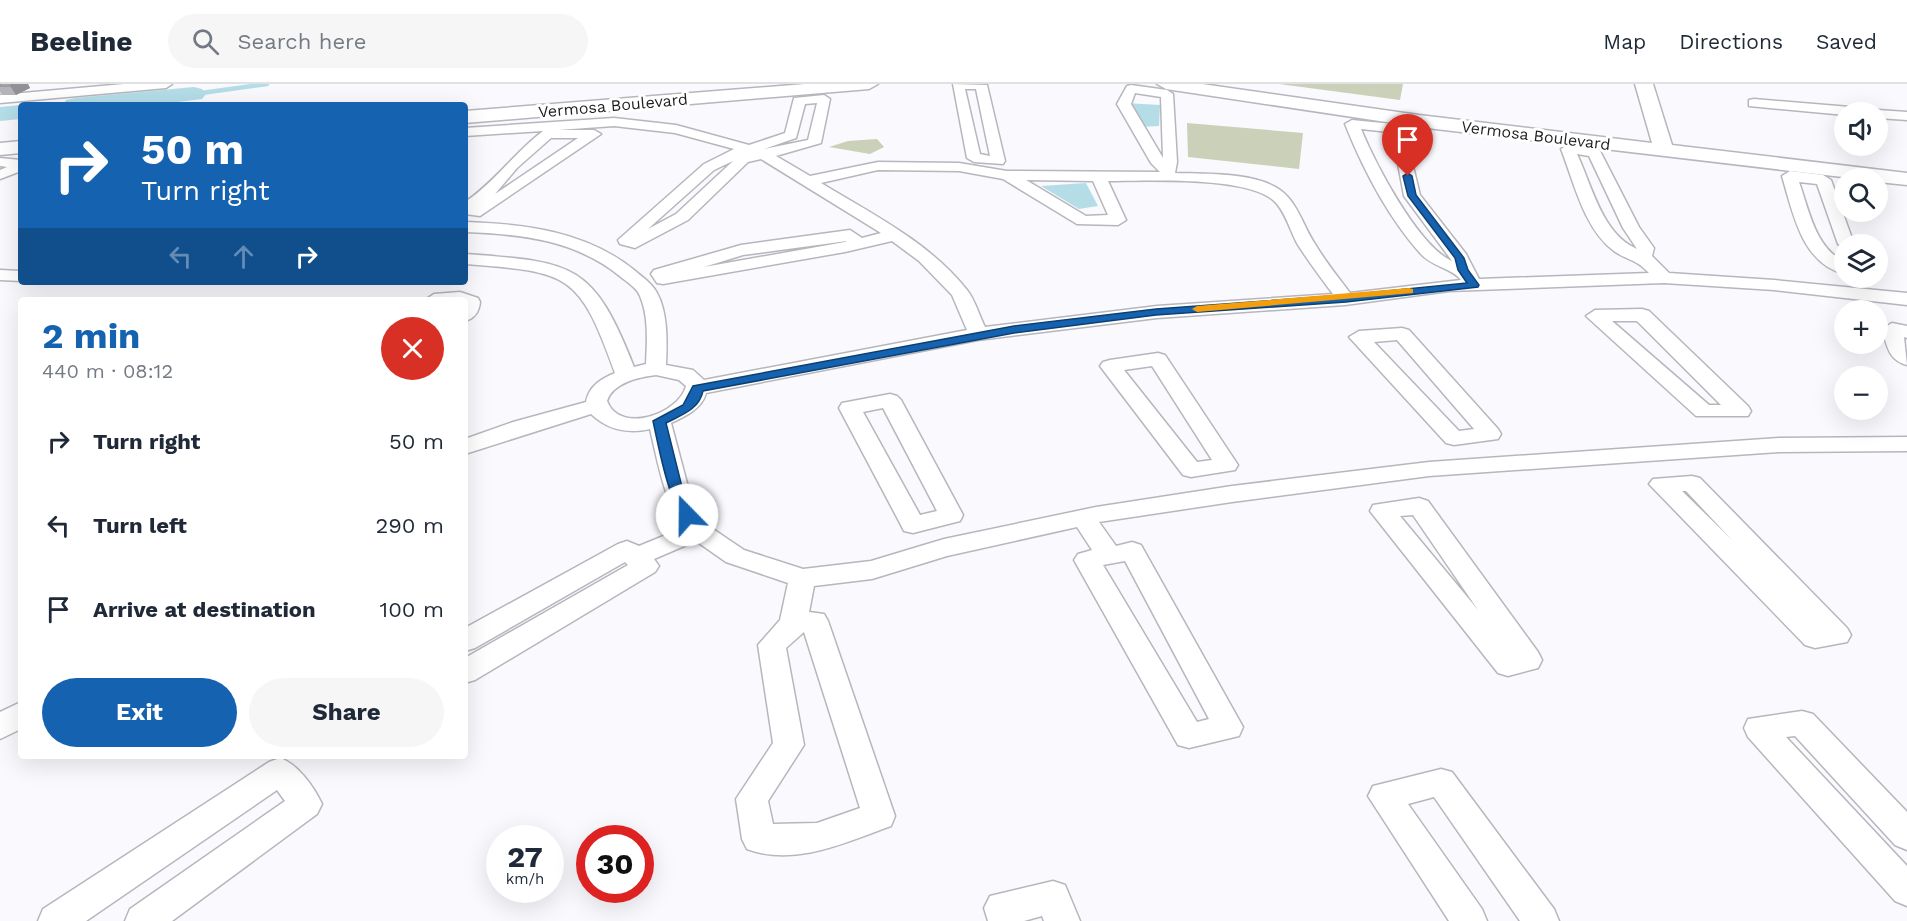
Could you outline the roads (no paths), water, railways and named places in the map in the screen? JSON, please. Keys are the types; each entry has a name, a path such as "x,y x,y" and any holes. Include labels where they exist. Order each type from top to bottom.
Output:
{"main road":[{"name":"Vermosa Boulevard","path":"468,117 868,84"},
{"name":"Vermosa Boulevard","path":"1166,84 1419,120 1907,179"},
{"path":"1644,84 1664,151"},
{"path":"0,149 18,156"}],"street":[{"path":"26,97 46,91 55,85 53,84"},
{"path":"120,84 148,85"},
{"path":"0,99 166,84"},
{"path":"808,181 878,166 982,165 998,161 981,85 958,86 974,158 982,165 1007,175 1083,221 1118,220 1099,178"},
{"path":"1131,89 1167,94 1170,162 1167,172 1158,163 1124,104 1131,89"},
{"path":"748,154 709,167 626,240 635,243 682,217 748,154 813,143 816,140 824,99 800,100 790,135 748,154"},
{"path":"1754,103 1834,110"},
{"path":"1888,115 1907,117"},
{"path":"468,207 485,196 512,165 547,134 614,122 676,129 748,154 808,181 895,235 925,257 960,293 978,334"},
{"path":"1352,124 1393,128 1400,136 1412,196 1460,258 1468,278 1438,261 1418,242 1358,144 1352,124"},
{"path":"468,132 572,128 594,134 480,211 468,209"},
{"path":"1643,257 1646,248 1631,228 1594,152 1568,149 1602,229 1621,248 1643,257 1664,279"},
{"path":"0,162 18,158"},
{"path":"0,175 18,166"},
{"path":"1007,175 1099,178 1167,172 1255,185 1273,192 1285,203 1306,244 1346,298"},
{"path":"1834,265 1830,264 1810,237 1790,176 1823,180 1842,234"},
{"path":"468,227 497,228 566,239 606,257 625,271 648,293 657,329 656,369"},
{"path":"859,244 850,235 741,250 660,274 663,279 859,244 895,235"},
{"path":"468,259 524,264 566,275 583,287 595,303 626,374"},
{"path":"0,266 18,265"},
{"path":"0,275 18,276"},
{"path":"697,388 978,334 1156,312 1346,298 1468,278 1664,279 1867,293 1907,299"},
{"path":"1863,288 1867,293"},
{"path":"1724,412 1740,411 1642,315 1595,316 1704,411 1724,412 1764,446"},
{"path":"1907,332 1892,329 1899,353 1907,359"},
{"path":"1471,438 1490,434 1402,334 1359,337 1454,438 1471,438 1498,463"},
{"path":"1158,359 1227,465 1208,467 1191,470 1110,366 1158,359"},
{"path":"656,369 684,373 693,380 697,388 695,398 688,407 659,421 624,423 602,414 597,406 598,397 603,388 626,374 656,369"},
{"path":"890,400 951,515 931,521 913,525 850,408 890,400"},
{"path":"468,446 520,427 597,406"},
{"path":"659,421 676,487 687,515 698,531 735,556 802,578 872,570 944,548 1083,518 1232,494 1376,476 1498,463 1764,446 1907,444"},
{"path":"1649,455 1677,483 1692,483 1837,635 1815,638 1661,484 1677,483"},
{"path":"1208,467 1232,494"},
{"path":"1376,476 1401,509"},
{"path":"1419,506 1528,660 1508,665 1382,511 1401,509 1419,506"},
{"path":"1083,518 1109,555"},
{"path":"931,521 944,548"},
{"path":"636,557 698,531"},
{"path":"468,639 627,550 646,566 468,670"},
{"path":"1132,551 1228,727 1189,736 1087,560 1109,555 1132,551"},
{"path":"793,624 814,621 879,816 817,838 759,839 752,799 789,745 772,645 793,624 802,578"},
{"path":"0,717 18,709"},
{"path":"0,727 18,716"},
{"path":"1907,835 1802,723 1759,728 1907,890"},
{"path":"56,921 280,771 306,804 143,921"},
{"path":"1469,921 1384,796 1441,782 1541,921"},
{"path":"1006,921 1002,908 1053,897 1062,921"}],"water":[{"path":"1125,103 1160,105 1159,126 1140,127"},
{"path":"1086,183 1098,206 1079,209 1041,186"}],"waterway":[{"path":"194,94 267,84"},
{"path":"107,102 194,94"},
{"path":"0,114 18,112"}]}
